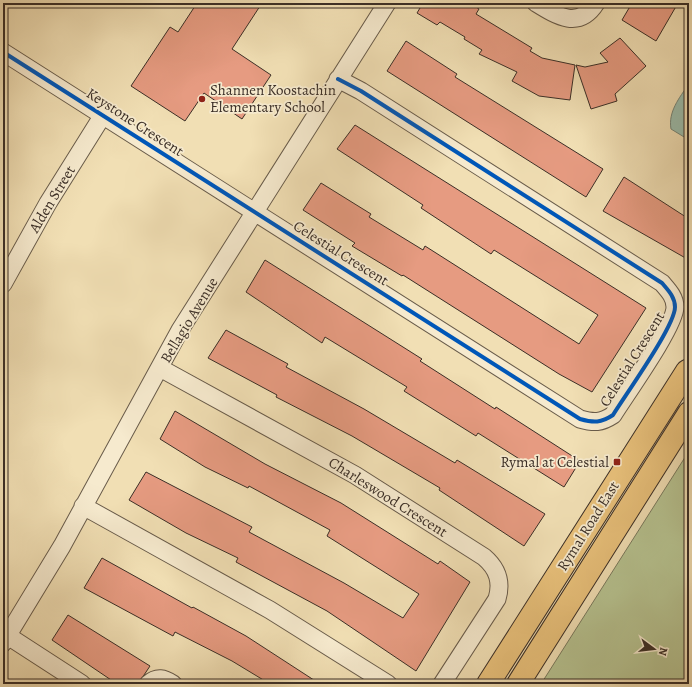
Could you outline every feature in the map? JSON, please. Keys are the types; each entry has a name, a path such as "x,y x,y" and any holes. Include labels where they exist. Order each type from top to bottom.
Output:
{"main road":[{"name":"Rymal Road East","path":"488,684 687,370 689,370"},
{"name":"Rymal Road East","path":"518,684 689,413"}],"street":[{"name":"Bellagio Avenue","path":"5,640 62,546 180,330 386,3"},
{"path":"536,3 558,16 568,19 583,17 596,3"},
{"name":"Keystone Crescent","path":"3,52 254,212"},
{"name":"Celestial Crescent","path":"254,212 580,419 593,423 603,421 613,415 670,325 675,305 671,293 662,283 368,96 338,79"},
{"name":"Alden Street","path":"3,284 48,204 103,115"},
{"name":"Charleswood Crescent","path":"160,368 355,475 484,557 493,565 498,575 500,589 496,599 442,684"},
{"path":"83,506 270,610 388,684"},
{"path":"5,640 82,684"},
{"path":"148,684 152,680 159,678 173,684"}],"green space":[{"path":"689,451 689,684 541,684"}],"shaded area":[{"path":"689,84 689,140 671,129 671,117 675,105"}],"building":[{"path":"197,3 262,3 232,49 271,75 242,119 204,93 185,121 131,86 170,27 178,32"},
{"path":"423,3 470,3 479,9 476,14 532,48 530,51 542,58 575,65 570,100 539,96 512,81 517,72 479,54 482,50 464,39 465,37 440,22 437,25 417,13"},
{"path":"632,3 678,3 656,41 622,20"},
{"path":"620,38 646,66 615,94 617,101 591,109 576,65 585,67 608,62 600,53"},
{"path":"406,41 457,74 455,77 603,169 586,197 387,71"},
{"path":"355,125 646,308 592,392 559,374 403,275 402,276 352,246 355,243 303,210 321,183 371,214 369,217 423,250 425,246 579,344 598,315 494,250 491,254 421,208 423,205 337,149"},
{"path":"624,177 689,219 689,260 603,211"},
{"path":"265,260 422,359 420,361 495,409 496,407 580,461 564,487 478,433 476,436 404,391 407,387 325,337 322,343 246,292"},
{"path":"226,330 288,364 286,367 364,409 455,463 457,460 545,514 524,546 439,490 440,488 352,436 276,397 277,395 208,358"},
{"path":"175,411 265,464 341,503 438,564 440,561 470,582 416,671 327,611 236,562 238,558 186,533 129,500 146,472 252,527 249,532 344,583 403,618 419,594 327,536 330,530 249,486 248,488 205,467 160,439"},
{"path":"102,558 246,636 320,684 270,684 232,661 175,632 173,636 84,588"},
{"path":"68,615 150,666 138,684 117,684 52,640"}],"cycle path":[{"path":"3,52 580,419 597,422 605,420 613,415 659,344 673,316 675,303 667,288 662,283 361,91 338,79"}],"place":[{"name":"Shannen Koostachin Elementary School","path":"202,99"},
{"name":"Rymal at Celestial","path":"617,462"}]}
